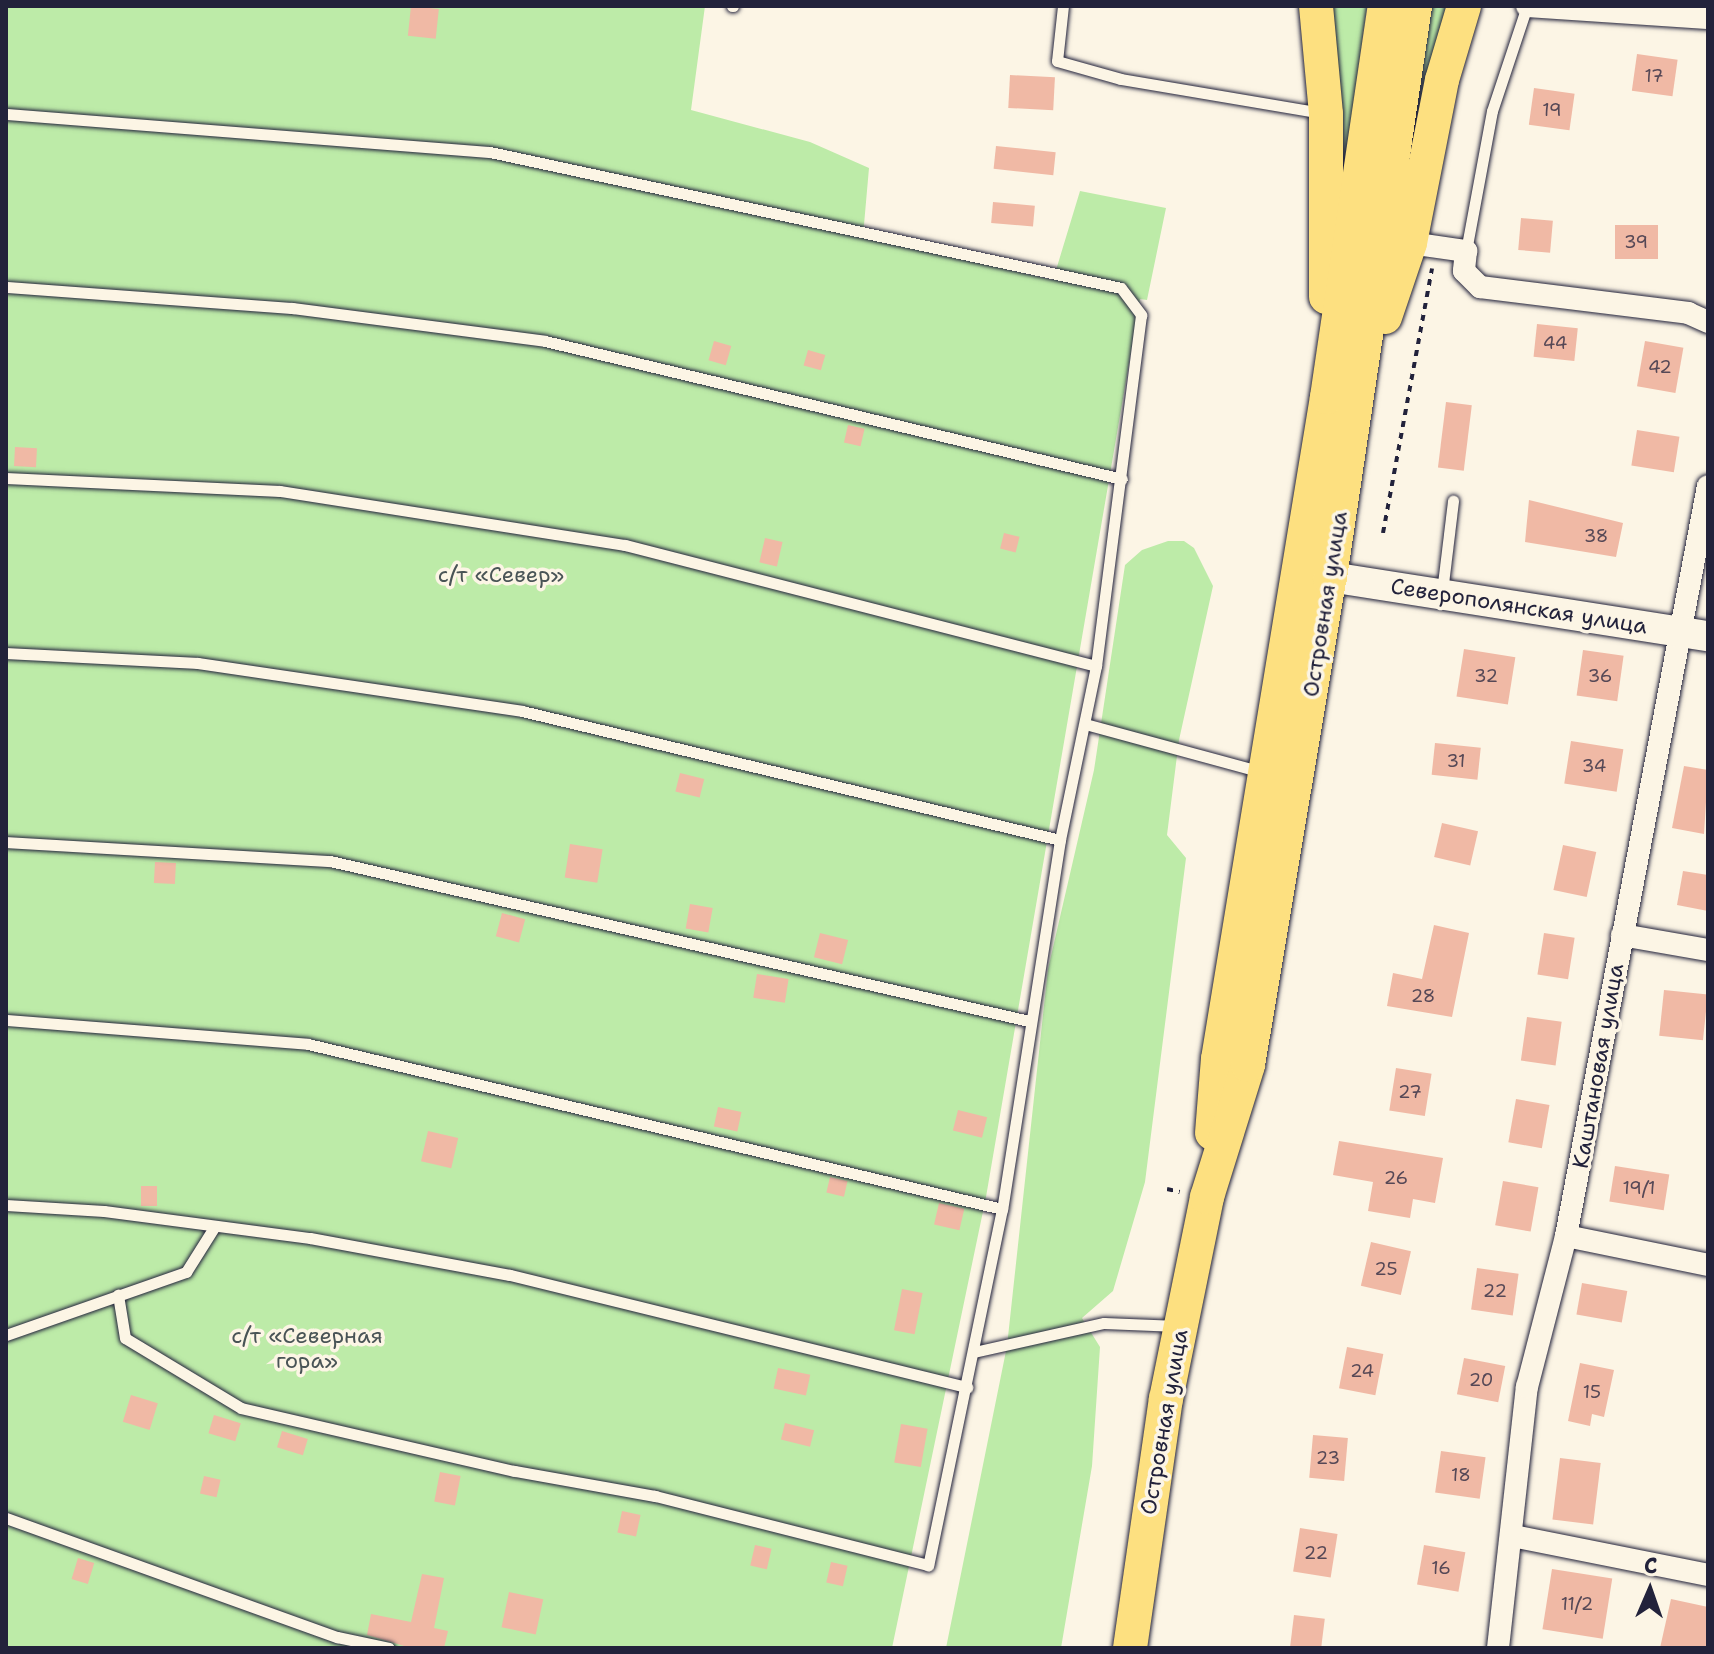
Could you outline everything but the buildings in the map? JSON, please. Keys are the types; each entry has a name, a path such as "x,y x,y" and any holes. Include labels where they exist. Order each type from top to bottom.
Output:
{"main road":[{"path":"1316,6 1326,114 1342,398"},
{"name":"Островная улица","path":"1130,1648 1151,1489 1181,1326 1207,1197 1248,1065 1330,577 1342,398 1385,6"},
{"name":"Островная улица","path":"1207,1197 1218,1059 1267,773 1342,398 1415,6"},
{"path":"1342,398 1421,255 1442,80 1464,6"}],"street":[{"path":"1527,6 1708,18"},
{"path":"1421,255 1466,251 1464,271 1480,287 1688,313 1708,322"},
{"name":"Каштановая улица","path":"1498,1648 1513,1536 1527,1387 1566,1236 1678,631 1708,486"},
{"name":"Северополянская улица","path":"1330,577 1708,636"},
{"path":"1622,935 1708,950"},
{"path":"1566,1236 1708,1265"},
{"path":"1513,1536 1708,1575"}],"lane":[{"path":"1063,6 1057,61 1121,79 1326,114"},
{"path":"1466,251 1492,111 1527,6"},
{"path":"6,114 490,152 1121,288 1141,315 1096,666 1060,840 1029,1021 1002,1209 928,1565 655,1496 514,1471 241,1408 125,1338 118,1295"},
{"path":"6,287 292,308 545,341 1122,479"},
{"path":"6,478 280,491 625,545 1096,666"},
{"path":"1441,594 1453,501"},
{"path":"6,653 198,663 522,711 1060,840"},
{"path":"1085,724 1267,773"},
{"path":"6,842 330,861 1029,1021"},
{"path":"6,1020 308,1044 1002,1209"},
{"path":"6,1205 215,1226 510,1275 967,1387"},
{"path":"6,1335 186,1272 215,1226"},
{"path":"974,1352 1104,1323 1181,1326"},
{"path":"6,1518 337,1637 389,1648"}],"path":[{"path":"1383,533 1421,255"}],"green space":[{"name":"с/т «Север»","path":"6,6 705,6 691,110 810,142 869,168 863,236 1053,280 1080,191 1166,208 1147,300 1140,299 986,1197 892,1648 6,1648"},
{"path":"1327,6 1367,6 1328,288"},
{"path":"1428,6 1446,6 1394,254"},
{"path":"1168,541 1184,541 1194,548 1213,586 1179,740 1167,835 1186,858 1145,1182 1113,1291 1082,1318 1100,1347 1092,1466 1061,1648 946,1648 1007,1346 1048,969 1094,770 1125,565 1142,550"}],"park label":[{"name":"с/т «Северная гора»","path":"307,1348"}]}
